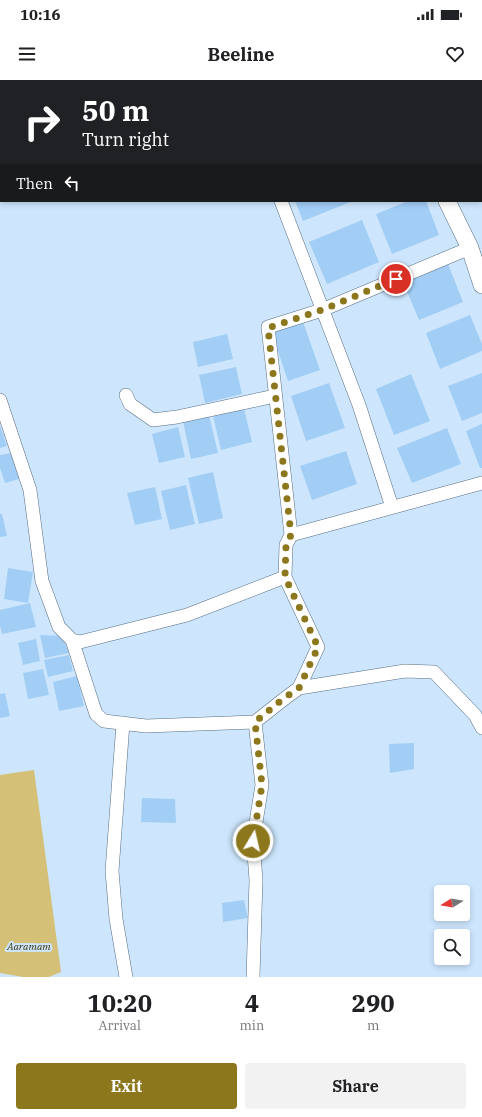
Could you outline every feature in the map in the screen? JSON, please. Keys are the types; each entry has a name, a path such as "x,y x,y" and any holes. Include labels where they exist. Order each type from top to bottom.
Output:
{"street":[{"path":"281,202 359,405 392,507"},
{"path":"447,202 470,248 482,285"},
{"path":"299,688 318,647 285,577 286,545 291,535 268,328 322,310 470,248"},
{"path":"126,395 130,404 154,420 176,417 275,396"},
{"path":"0,400 30,490 42,581 59,627 72,640 96,714 104,722 146,726 255,722 284,698 299,688 405,671 434,672 475,715 482,728"},
{"path":"291,535 482,483"},
{"path":"72,640 80,642 187,615 285,577"},
{"path":"253,977 256,880 253,841 262,785 255,722"},
{"path":"123,723 112,871 116,919 126,977"}],"green space":[{"name":"Aaramam","path":"34,770 61,972 49,977 23,977 0,973 0,775"}],"building":[{"path":"295,202 350,202 303,221"},
{"path":"406,202 426,202 439,235 392,254 376,214"},
{"path":"362,220 379,262 327,284 309,242"},
{"path":"448,264 463,302 419,320 403,282"},
{"path":"470,315 482,344 482,351 440,369 426,333"},
{"path":"302,319 320,370 288,381 271,330"},
{"path":"227,334 233,359 198,367 193,342"},
{"path":"236,367 242,394 205,403 199,375"},
{"path":"482,373 482,413 462,421 448,386"},
{"path":"411,374 430,421 394,435 376,389"},
{"path":"329,383 345,428 306,441 291,396"},
{"path":"244,409 252,442 221,450 213,416"},
{"path":"209,415 218,453 191,459 183,421"},
{"path":"482,424 482,468 480,468 466,431"},
{"path":"0,426 7,446 0,448"},
{"path":"178,427 185,457 159,463 152,434"},
{"path":"447,428 461,464 412,483 397,448"},
{"path":"346,451 357,484 312,500 300,466"},
{"path":"11,453 19,479 5,483 0,468 0,455"},
{"path":"213,472 223,518 199,524 188,478"},
{"path":"186,485 195,524 170,530 161,491"},
{"path":"155,487 162,519 135,525 127,493"},
{"path":"0,514 2,514 7,536 0,537"},
{"path":"8,568 33,572 28,603 4,599"},
{"path":"30,603 36,627 2,634 0,626 0,610"},
{"path":"40,635 62,636 69,653 45,658"},
{"path":"36,639 40,661 23,665 18,643"},
{"path":"69,655 73,671 48,677 44,660"},
{"path":"43,669 49,695 28,699 23,673"},
{"path":"77,676 84,706 59,711 53,682"},
{"path":"5,693 10,716 0,718 0,694"},
{"path":"414,743 414,769 390,773 389,744"},
{"path":"142,798 175,799 176,823 141,822"},
{"path":"244,900 248,918 223,922 222,903"}],"route":[{"path":"253,841 262,785 255,722 284,698 299,688 318,647 285,577 286,545 291,535 268,328 322,310 396,279"}]}
